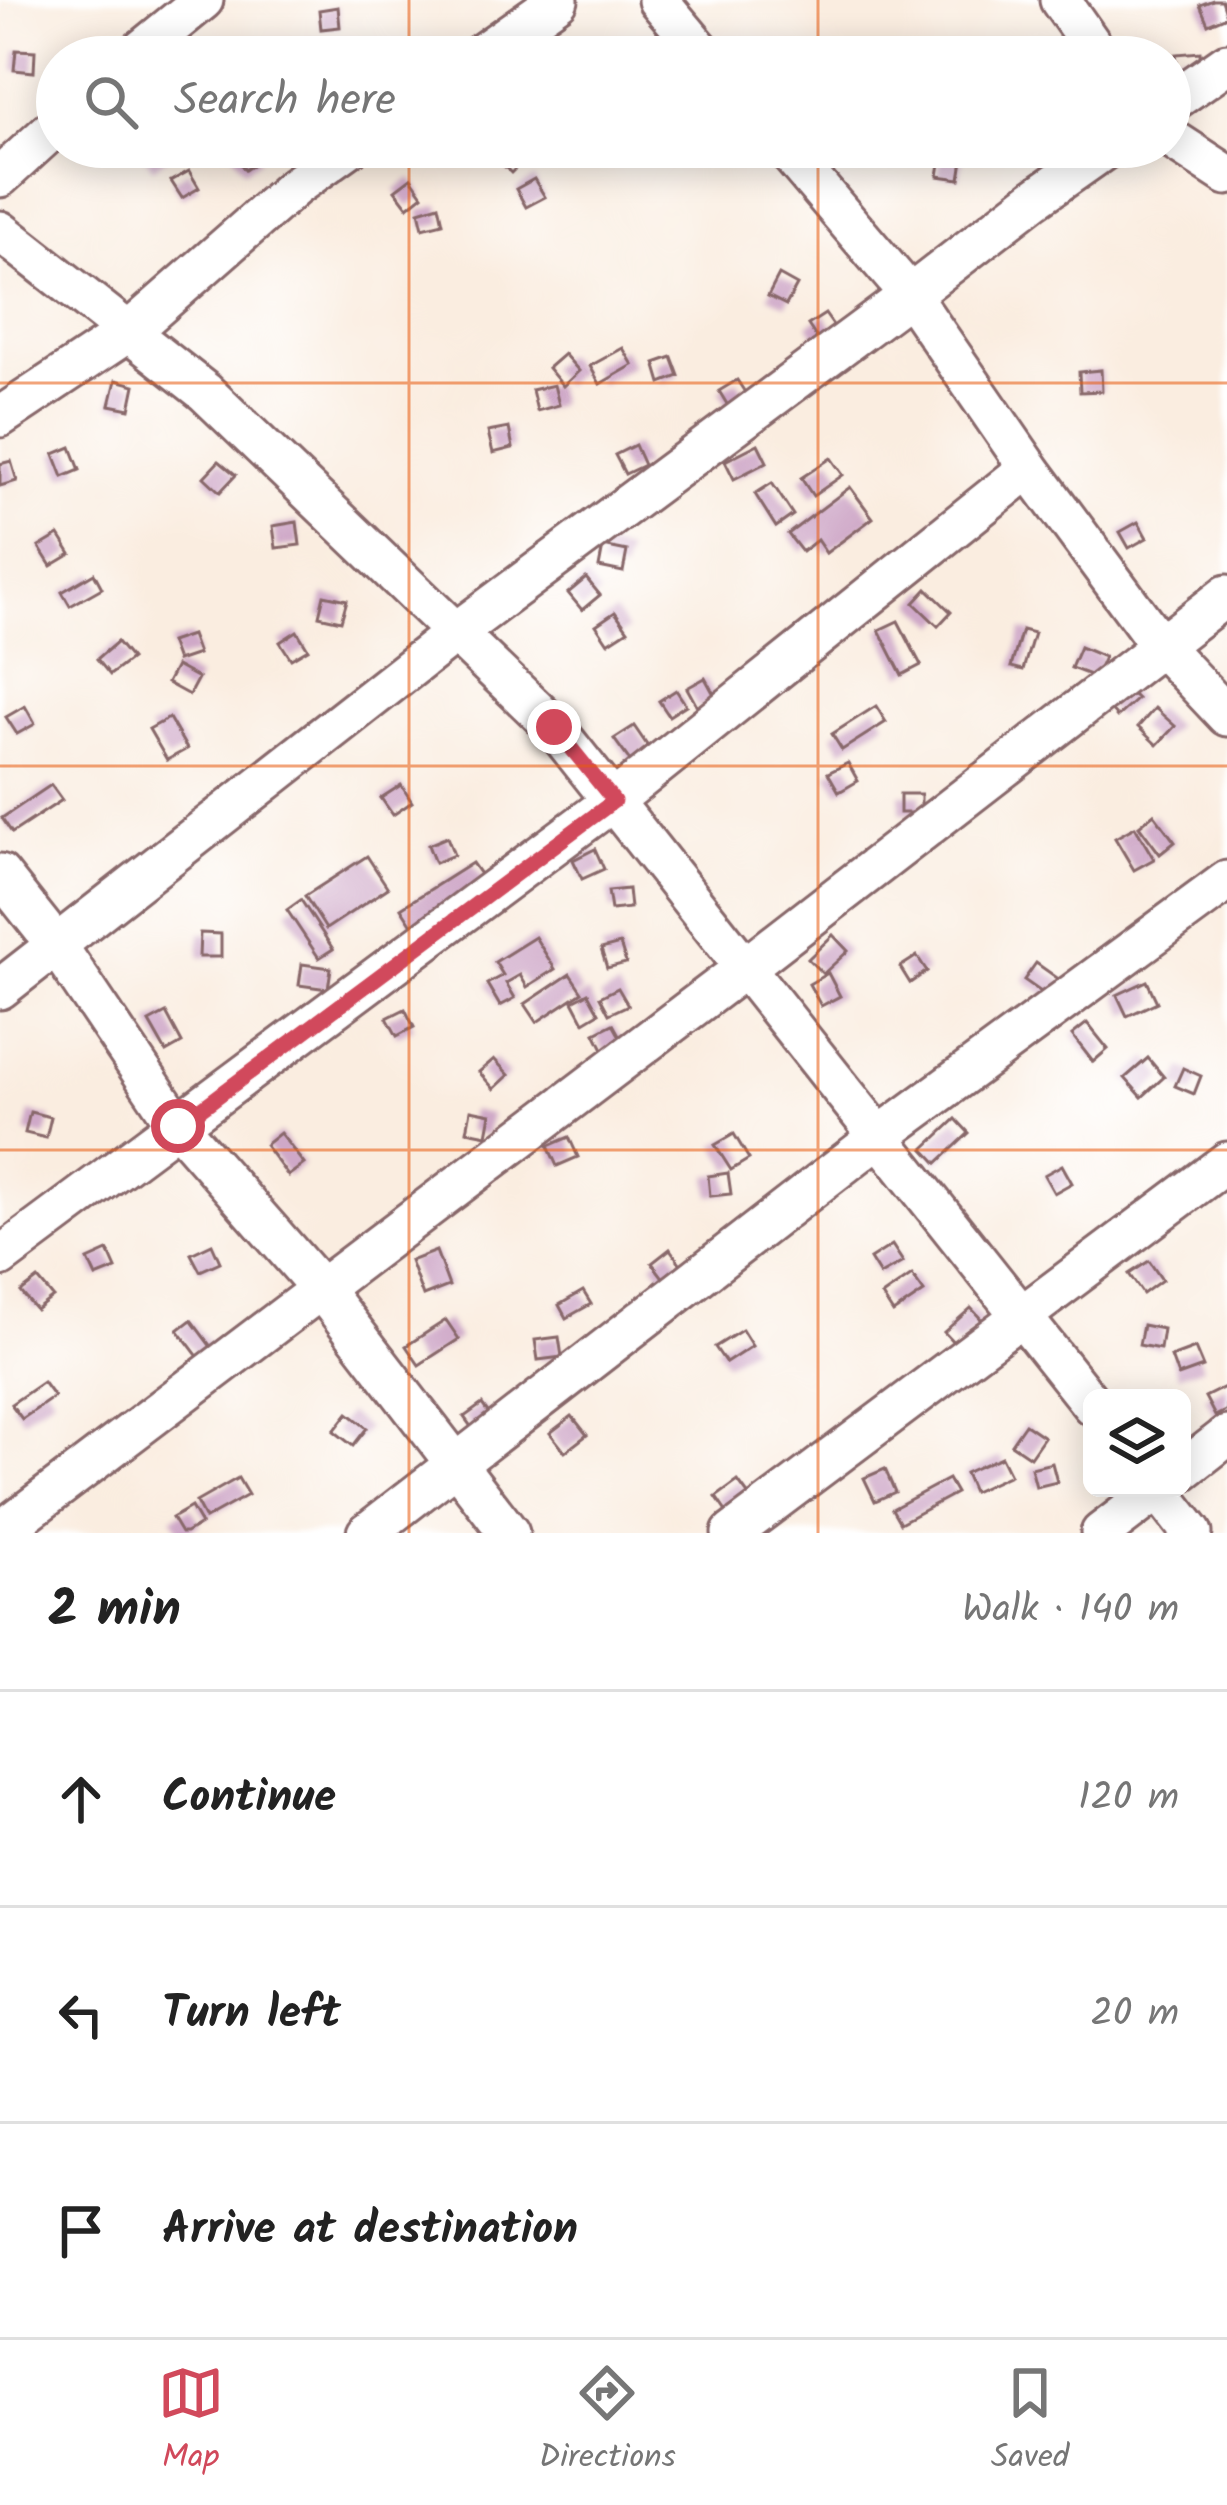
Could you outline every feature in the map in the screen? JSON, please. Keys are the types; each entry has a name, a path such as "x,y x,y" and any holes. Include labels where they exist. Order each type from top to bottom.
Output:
{"street":[{"path":"159,36 202,0"},
{"path":"507,36 558,0"},
{"path":"658,0 688,36"},
{"path":"1060,0 1085,36"},
{"path":"1191,89 1227,63"},
{"path":"0,177 36,144"},
{"path":"1191,152 1227,175"},
{"path":"0,417 130,331 321,168"},
{"path":"802,168 910,295 1029,468 1160,645 1227,716"},
{"path":"0,989 455,633 1078,168"},
{"path":"0,231 205,392 554,727 1083,1394"},
{"path":"0,1257 614,801 1029,468"},
{"path":"0,1532 746,968 1227,595"},
{"path":"0,874 57,946 178,1126 322,1290 509,1533"},
{"path":"367,1533 880,1136 1227,881"},
{"path":"733,1533 1227,1162"},
{"path":"1191,1464 1227,1436"},
{"path":"1101,1533 1147,1497"},
{"path":"1166,1497 1192,1533"}],"building":[{"path":"1222,0 1227,16 1208,24 1200,5"},
{"path":"338,7 340,27 321,29 319,10"},
{"path":"16,50 35,51 34,72 14,70"},
{"path":"1200,52 1201,69 1191,70 1191,53"},
{"path":"939,168 962,168 960,179 938,176"},
{"path":"189,171 199,188 182,198 171,181"},
{"path":"411,178 423,195 408,207 395,190"},
{"path":"534,179 545,197 526,207 516,189"},
{"path":"439,205 443,223 423,228 419,211"},
{"path":"779,275 797,285 786,305 768,296"},
{"path":"825,314 837,331 820,343 808,325"},
{"path":"623,348 633,365 600,384 590,366"},
{"path":"564,354 579,371 563,386 548,368"},
{"path":"672,357 679,376 661,383 655,363"},
{"path":"1101,370 1102,391 1080,392 1079,372"},
{"path":"116,380 135,385 130,409 110,405"},
{"path":"737,380 748,397 730,409 719,391"},
{"path":"554,385 559,405 537,411 532,390"},
{"path":"509,428 513,448 493,453 488,432"},
{"path":"758,444 767,462 734,479 725,461"},
{"path":"635,445 644,465 625,474 615,455"},
{"path":"71,447 80,470 63,477 54,454"},
{"path":"831,458 843,475 813,496 801,478"},
{"path":"11,461 17,481 0,486 0,464"},
{"path":"219,461 236,475 220,492 204,477"},
{"path":"772,483 793,515 776,527 755,494"},
{"path":"850,487 873,518 826,553 817,540 802,552 788,534"},
{"path":"297,522 300,545 276,548 273,526"},
{"path":"1138,522 1147,538 1129,548 1120,532"},
{"path":"59,535 71,554 51,566 39,547"},
{"path":"603,546 627,551 623,572 599,567"},
{"path":"94,573 102,588 70,606 62,592"},
{"path":"586,578 600,595 582,610 568,593"},
{"path":"927,589 951,612 938,626 914,603"},
{"path":"324,595 347,600 341,621 319,616"},
{"path":"615,612 628,630 608,643 596,625"},
{"path":"898,621 921,665 902,675 879,630"},
{"path":"1022,630 1034,633 1023,670 1011,667"},
{"path":"297,631 308,649 291,659 280,642"},
{"path":"191,635 198,654 177,661 170,642"},
{"path":"117,642 131,659 110,675 97,659"},
{"path":"1080,647 1104,657 1095,677 1071,668"},
{"path":"176,666 198,678 189,695 167,683"},
{"path":"705,678 716,698 698,708 687,688"},
{"path":"1127,689 1137,699 1117,717 1107,706"},
{"path":"676,690 686,705 669,716 659,701"},
{"path":"25,706 35,724 17,734 6,717"},
{"path":"876,706 886,722 842,750 832,734"},
{"path":"1155,708 1175,726 1157,745 1138,727"},
{"path":"169,718 187,749 167,760 149,729"},
{"path":"634,726 649,748 630,761 614,739"},
{"path":"848,763 858,781 839,792 828,773"},
{"path":"51,785 62,800 12,833 2,818"},
{"path":"401,785 412,802 393,815 381,798"},
{"path":"900,794 921,794 921,813 900,813"},
{"path":"1154,814 1175,842 1160,854 1139,826"},
{"path":"1135,827 1154,859 1134,870 1115,838"},
{"path":"447,837 454,855 435,863 428,845"},
{"path":"595,849 604,869 582,879 573,860"},
{"path":"367,856 388,888 326,929 305,896"},
{"path":"472,863 485,881 414,928 401,908"},
{"path":"628,889 630,908 611,910 608,891"},
{"path":"301,900 333,949 319,958 287,910"},
{"path":"200,933 221,934 221,957 199,957"},
{"path":"833,935 848,951 823,974 808,959"},
{"path":"535,937 555,969 527,987 520,975 506,983 515,998 500,1006 487,984 503,975 495,962"},
{"path":"620,944 626,963 607,968 601,949"},
{"path":"917,956 927,971 910,983 900,967"},
{"path":"1036,963 1063,982 1051,999 1024,980"},
{"path":"302,964 331,968 328,989 299,985"},
{"path":"828,973 840,996 821,1006 809,984"},
{"path":"570,974 582,992 537,1022 525,1004"},
{"path":"1147,981 1157,1002 1127,1016 1117,995"},
{"path":"618,988 628,1005 609,1014 600,997"},
{"path":"588,993 599,1013 584,1022 573,1001"},
{"path":"405,1009 414,1027 397,1036 387,1018"},
{"path":"166,1013 182,1043 166,1052 149,1022"},
{"path":"1087,1023 1108,1049 1093,1062 1072,1035"},
{"path":"613,1024 623,1042 604,1051 595,1033"},
{"path":"1148,1058 1164,1077 1142,1097 1125,1078"},
{"path":"494,1059 509,1075 494,1089 479,1072"},
{"path":"1183,1068 1201,1076 1194,1094 1175,1086"},
{"path":"471,1110 491,1114 487,1135 467,1131"},
{"path":"30,1112 51,1117 46,1138 25,1133"},
{"path":"956,1119 969,1133 937,1163 924,1149"},
{"path":"280,1133 304,1164 288,1176 265,1145"},
{"path":"734,1134 749,1159 731,1170 715,1145"},
{"path":"569,1137 578,1157 557,1166 548,1146"},
{"path":"1062,1165 1072,1183 1054,1193 1044,1175"},
{"path":"728,1173 731,1194 710,1196 708,1176"},
{"path":"212,1244 220,1262 200,1271 191,1254"},
{"path":"892,1245 903,1262 880,1275 870,1259"},
{"path":"670,1249 682,1266 664,1279 652,1263"},
{"path":"108,1251 116,1269 96,1277 88,1260"},
{"path":"436,1251 449,1286 423,1296 410,1261"},
{"path":"1149,1261 1162,1280 1143,1294 1129,1274"},
{"path":"912,1275 924,1292 893,1313 882,1296"},
{"path":"38,1279 53,1297 36,1310 21,1292"},
{"path":"583,1291 591,1304 566,1318 559,1305"},
{"path":"971,1308 983,1321 957,1346 944,1332"},
{"path":"191,1320 212,1348 199,1358 178,1330"},
{"path":"446,1320 459,1339 419,1365 406,1346"},
{"path":"1143,1325 1163,1329 1160,1349 1139,1345"},
{"path":"742,1330 752,1346 726,1363 715,1347"},
{"path":"559,1337 562,1357 538,1360 535,1340"},
{"path":"1195,1348 1203,1367 1178,1376 1171,1357"},
{"path":"43,1382 54,1397 22,1419 11,1404"},
{"path":"1227,1386 1227,1410 1215,1416 1205,1397"},
{"path":"482,1404 495,1422 477,1435 464,1417"},
{"path":"348,1413 367,1428 353,1446 334,1431"},
{"path":"572,1416 587,1435 565,1452 550,1433"},
{"path":"1025,1424 1044,1437 1030,1457 1011,1444"},
{"path":"1001,1457 1010,1475 973,1492 965,1473"},
{"path":"1052,1463 1057,1482 1036,1487 1031,1468"},
{"path":"885,1469 895,1492 875,1501 864,1478"},
{"path":"238,1478 248,1495 205,1519 196,1502"},
{"path":"948,1479 956,1493 900,1523 892,1509"},
{"path":"738,1481 752,1500 729,1516 716,1497"},
{"path":"191,1507 201,1524 181,1533 172,1518"}],"route":[{"path":"178,1126 614,801 554,727"}]}
